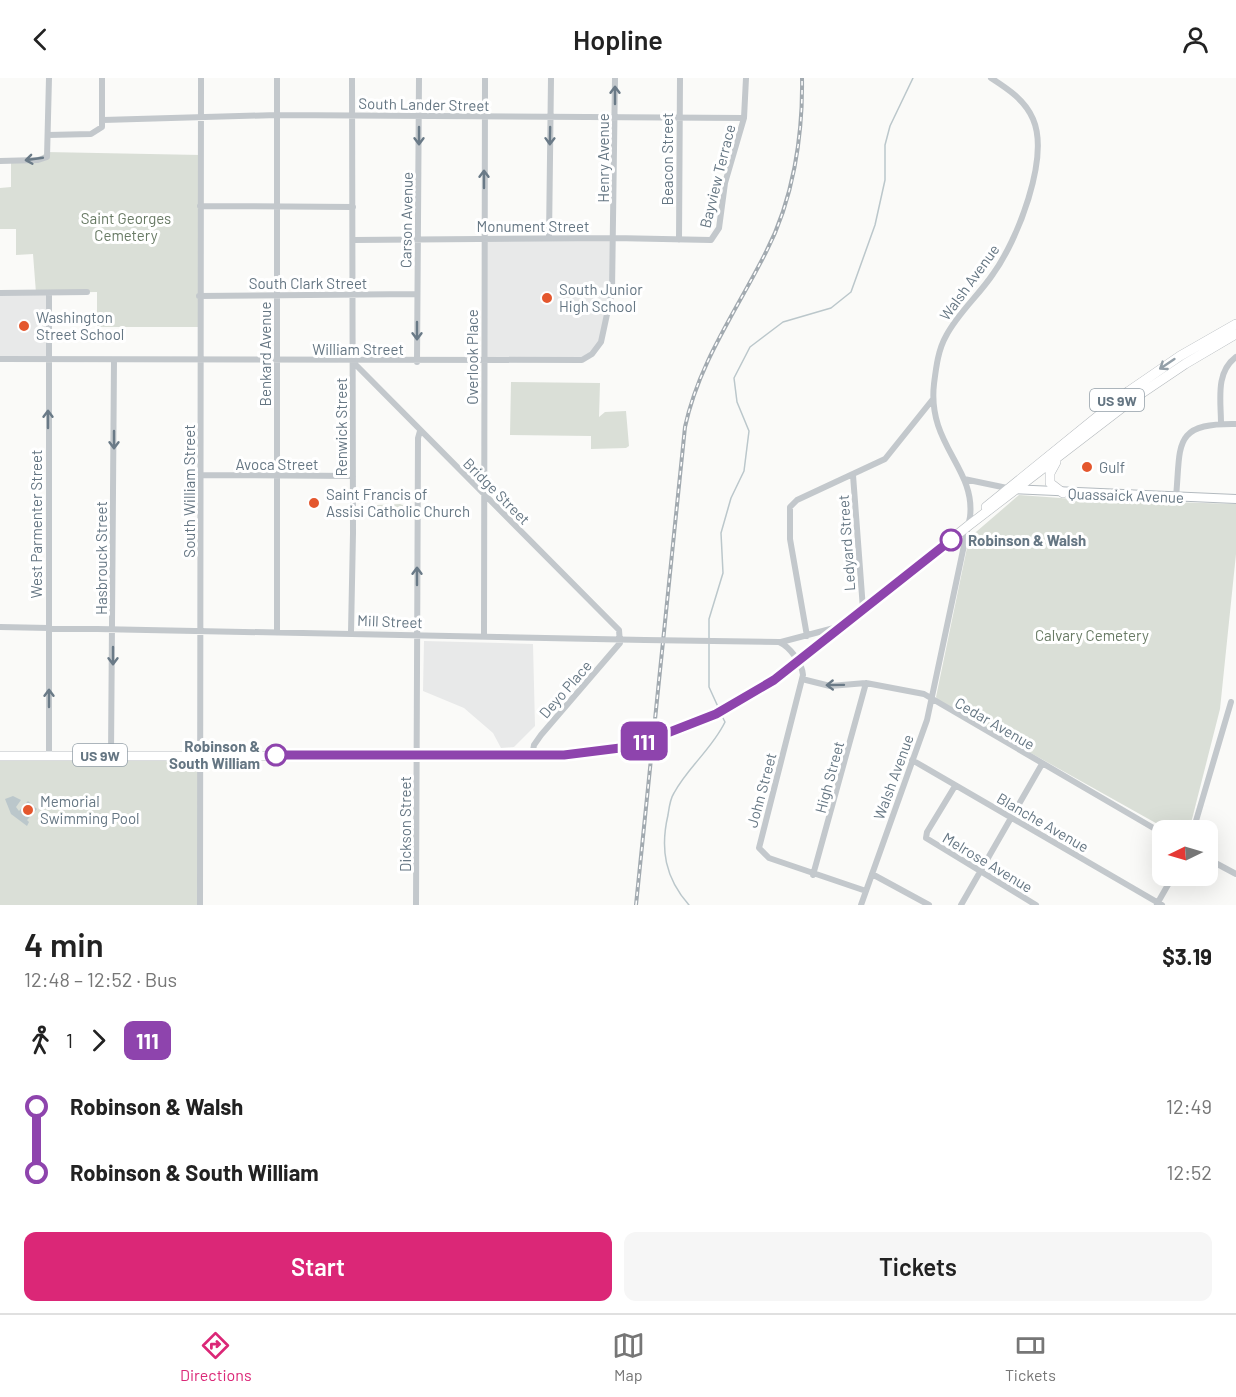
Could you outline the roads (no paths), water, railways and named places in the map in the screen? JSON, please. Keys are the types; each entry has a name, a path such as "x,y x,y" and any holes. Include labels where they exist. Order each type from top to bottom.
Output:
{"highway":[{"name":"US 9W","path":"0,756 199,754 532,756 578,754 620,748 671,732 716,714 774,680 968,526 1146,379 1236,324"},
{"name":"US 9W","path":"1012,489 1059,457 1159,381 1236,334"},
{"path":"1059,457 1049,478 1052,487 1063,493"}],"main road":[{"name":"Quassaick Avenue","path":"1012,489 1236,499"}],"street":[{"path":"0,161 38,160 47,156 49,78"},
{"path":"48,135 97,132 102,127 102,78"},
{"name":"South William Street","path":"200,905 201,78"},
{"name":"Benkard Avenue","path":"277,78 277,630"},
{"name":"Renwick Street","path":"351,632 352,78"},
{"name":"Carson Avenue","path":"417,362 419,78"},
{"name":"Overlook Place","path":"484,636 485,78"},
{"path":"549,238 551,78"},
{"name":"Henry Avenue","path":"614,238 615,78"},
{"name":"Beacon Street","path":"679,240 680,78"},
{"name":"Bayview Terrace","path":"713,239 719,228 725,183 744,118 746,78"},
{"name":"Walsh Avenue","path":"861,905 932,700 968,526 971,502 964,479 939,434 933,399 943,343 953,325 994,273 1014,238 1028,198 1036,160 1037,130 1031,113 1018,97 991,78"},
{"name":"South Lander Street","path":"103,120 277,115 744,118"},
{"path":"200,206 352,207"},
{"name":"Monument Street","path":"352,240 418,238 713,239"},
{"name":"William Street","path":"0,359 417,362 569,362 582,360 596,351 605,333 612,291 614,238"},
{"path":"0,293 87,292"},
{"name":"West Parmenter Street","path":"49,293 49,756"},
{"name":"South Clark Street","path":"199,296 417,294"},
{"path":"1221,424 1222,373 1236,357"},
{"name":"Hasbrouck Street","path":"111,755 114,360"},
{"name":"Bridge Street","path":"352,361 619,630 622,639"},
{"path":"807,636 790,539 789,515 793,503 870,468 892,453 920,413 933,399"},
{"path":"1176,497 1183,440 1201,426 1236,424"},
{"path":"417,634 418,438 420,430"},
{"name":"Avoca Street","path":"201,475 353,476"},
{"name":"Ledyard Street","path":"853,475 863,609"},
{"path":"964,479 1012,489"},
{"name":"Mill Street","path":"0,627 277,630 779,642 844,625"},
{"name":"Dickson Street","path":"416,905 417,634"},
{"name":"Deyo Place","path":"532,756 534,745 541,735 622,639"},
{"path":"779,642 786,646 798,662"},
{"name":"John Street","path":"798,662 803,671 802,680 759,848 768,858 866,891"},
{"name":"Cedar Avenue","path":"802,680 830,687 866,683 924,694 1152,827"},
{"name":"High Street","path":"813,875 866,683"},
{"path":"1196,820 1232,702"},
{"name":"Blanche Avenue","path":"912,760 1158,904"},
{"path":"961,905 1042,764"},
{"name":"Melrose Avenue","path":"956,786 927,832 928,840 1036,905"},
{"path":"1218,864 1236,874"},
{"path":"872,874 929,905"},
{"path":"1158,904 1168,886"}],"waterway":[{"path":"709,639 709,619 723,573 721,533 731,498 744,471 749,431 737,402 734,378 750,347 783,322 831,308 851,292 875,225 885,180 885,145 890,126 913,78"},
{"path":"709,644 709,687 719,709"},
{"path":"689,905 674,884 666,863 665,840 669,807 673,795 686,775 720,732 725,722 722,716"}],"railway":[{"path":"636,905 685,427 699,380 766,252 783,211 790,189 798,145 802,78"}],"place":[{"name":"South Junior High School","path":"547,298"},
{"name":"Washington Street School","path":"24,326"},
{"name":"Gulf","path":"1087,467"},
{"name":"Saint Francis of Assisi Catholic Church","path":"314,503"},
{"name":"Robinson & Walsh","path":"951,540"},
{"name":"Robinson & South William","path":"276,755"},
{"name":"Memorial Swimming Pool","path":"28,810"}],"park label":[{"name":"Saint Georges Cemetery","path":"126,226"},
{"name":"Calvary Cemetery","path":"1092,635"}]}
